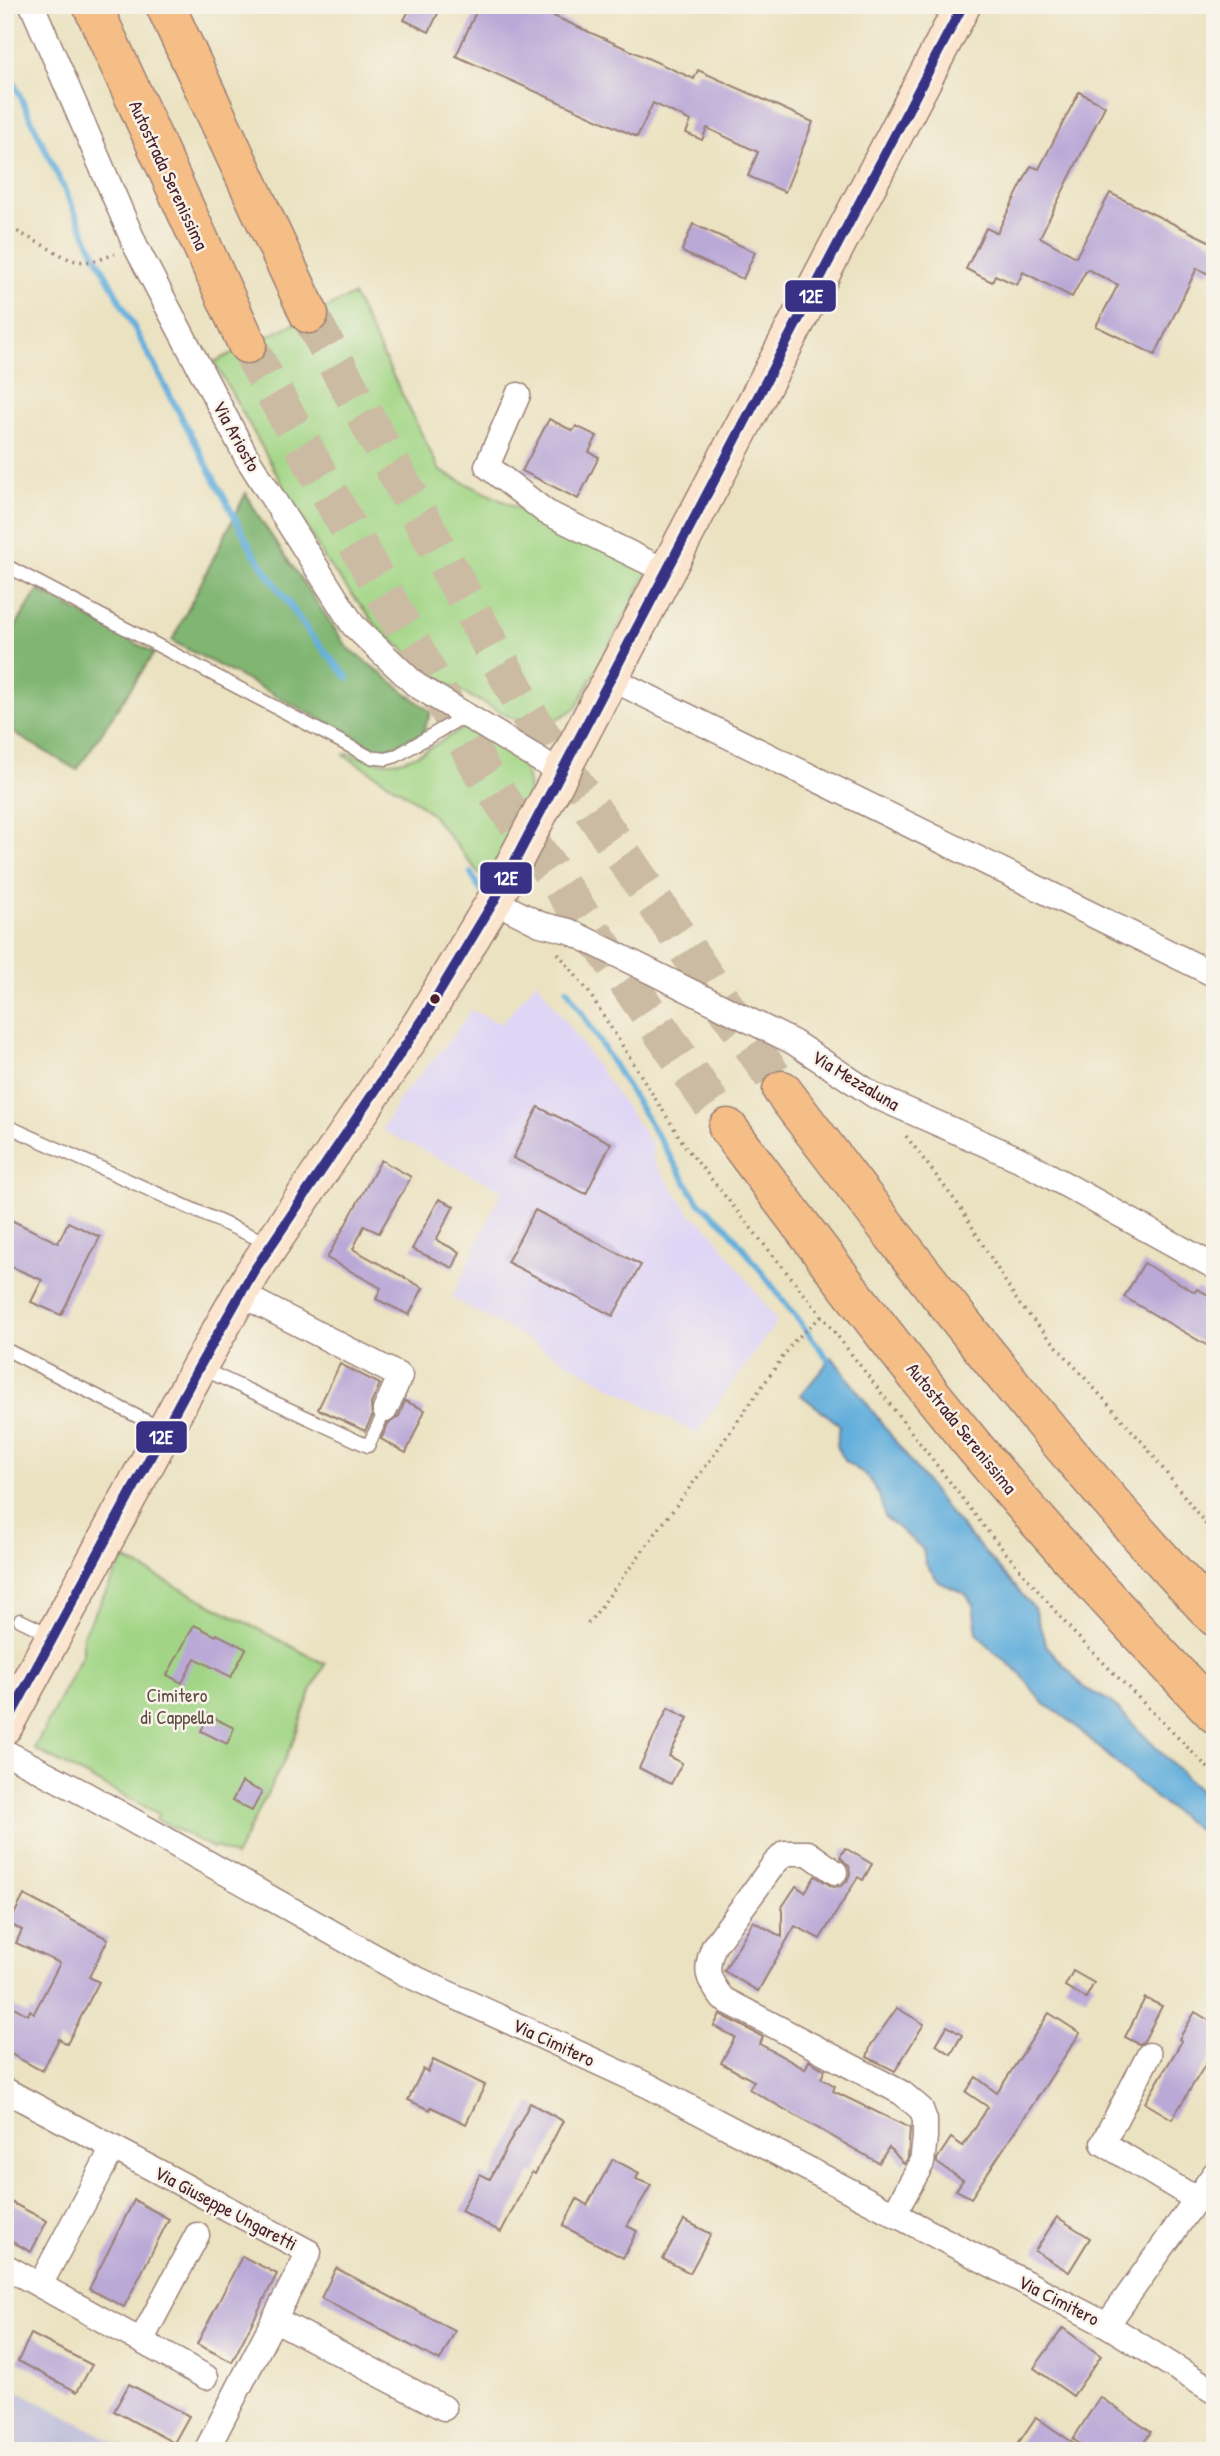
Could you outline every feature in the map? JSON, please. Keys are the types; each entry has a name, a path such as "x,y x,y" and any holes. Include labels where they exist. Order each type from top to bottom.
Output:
{"highway":[{"name":"Autostrada Serenissima","path":"92,5 247,344"},
{"path":"165,5 309,314"},
{"path":"782,1090 878,1217 1034,1413 1215,1617"},
{"name":"Autostrada Serenissima","path":"728,1128 821,1253 978,1451 1132,1626 1215,1714"}],"main road":[{"path":"5,1726 242,1292 271,1244 422,1021 494,901 963,5"}],"street":[{"name":"Via Ariosto","path":"32,5 136,247 246,456 353,625 416,685 560,772"},
{"path":"518,395 487,466 547,512 666,571"},
{"path":"610,678 1215,975"},
{"name":"Via Mezzaluna","path":"494,901 540,923 569,931 793,1042 875,1096 1019,1159 1215,1267"},
{"path":"242,1292 256,1302 400,1376 383,1415"},
{"name":"Via Cimitero","path":"5,1752 87,1794 404,1973 649,2086 1107,2325 1215,2392"},
{"path":"835,1872 808,1853 785,1853 715,1946 708,1970 710,1983 723,1999 902,2094 921,2109 925,2120 922,2163 894,2214"},
{"path":"1149,2054 1103,2143 1196,2199"},
{"name":"Via Giuseppe Ungaretti","path":"5,2090 309,2252 206,2451"},
{"path":"40,2285 113,2148"},
{"name":"Via Cimitero","path":"1107,2325 1215,2173"},
{"name":"Via Giuseppe Ungaretti","path":"141,2341 197,2235"},
{"path":"5,2266 205,2377"},
{"path":"274,2319 444,2408"}],"lane":[{"path":"5,565 370,757 386,759 396,756 466,715"},
{"path":"5,1125 271,1244"},
{"path":"5,1349 165,1430"},
{"path":"199,1367 368,1446 383,1415"},
{"path":"20,1620 53,1636"}],"path":[{"path":"5,225 69,259 90,262 106,257"},
{"path":"540,923 553,946 588,991 687,1149 822,1316 989,1533 1056,1612 1215,1775"},
{"path":"875,1096 960,1207 1019,1304 1143,1443 1215,1536"},
{"path":"588,1624 711,1459 794,1341 822,1316"}],"shaded area":[{"path":"537,981 651,1143 654,1162 690,1213 712,1232 777,1321 696,1434 452,1298 502,1190 382,1130 400,1098 451,1039 471,1010 501,1024"},
{"path":"5,2384 132,2451 5,2451"}],"green space":[{"path":"353,295 440,471 649,571 576,708 552,722 520,722 446,684 381,631 327,563 214,362"},
{"path":"246,493 260,519 347,647 431,712 422,734 381,751 172,641"},
{"path":"38,590 154,653 77,770 5,728 5,644"},
{"path":"464,728 512,756 523,768 528,782 525,812 519,827 487,883 431,814 412,798 344,755 348,753 379,762 400,761 419,754"},
{"name":"Cimitero di Cappella","path":"124,1559 325,1664 312,1689 291,1747 235,1857 156,1819 159,1814 34,1749 83,1653 83,1634"}],"water":[{"path":"832,1357 947,1510 1034,1608 1046,1645 1084,1688 1110,1701 1215,1807 1215,1843 1148,1792 1069,1720 1043,1703 1020,1673 991,1649 977,1633 973,1605 966,1594 939,1582 926,1564 923,1549 885,1517 879,1495 867,1476 845,1461 836,1445 840,1425 801,1395"}],"building":[{"path":"412,5 442,5 429,32 404,20"},
{"path":"479,5 529,5 694,79 698,70 813,122 785,192 748,176 758,152 707,128 702,140 686,133 691,121 653,103 637,137 456,56"},
{"path":"1079,92 1105,106 1040,237 1076,257 1110,193 1215,244 1215,261 1208,274 1197,268 1155,355 1096,326 1118,285 1087,269 1072,297 1023,272 1017,285 995,275 992,282 966,269 986,228 997,233 1031,166 1039,169"},
{"path":"693,224 755,252 743,279 684,253 682,250"},
{"path":"549,419 573,431 576,426 597,436 589,452 599,457 578,499 522,471"},
{"path":"538,1107 611,1143 586,1194 513,1158"},
{"path":"381,1160 411,1177 379,1233 364,1226 353,1249 423,1288 409,1315 376,1299 381,1288 327,1258"},
{"path":"439,1199 454,1206 436,1240 460,1252 453,1268 412,1249"},
{"path":"535,1210 641,1265 613,1316 507,1262"},
{"path":"5,1217 58,1243 68,1222 100,1237 61,1315 31,1302 42,1280 5,1264"},
{"path":"1144,1263 1195,1292 1197,1289 1215,1298 1215,1350 1124,1297"},
{"path":"340,1364 380,1384 371,1404 372,1417 365,1431 318,1409"},
{"path":"405,1401 425,1410 406,1453 381,1439 388,1424 399,1416"},
{"path":"194,1625 246,1649 231,1677 195,1658 182,1683 167,1675"},
{"path":"668,1708 688,1718 669,1756 682,1763 671,1784 639,1768"},
{"path":"208,1715 234,1728 227,1744 201,1731"},
{"path":"242,1782 262,1792 252,1811 232,1801"},
{"path":"845,1848 872,1864 863,1880 858,1877 820,1939 795,1926 758,1991 724,1971 753,1921 782,1937 782,1907 796,1886 805,1892 815,1876 833,1887 841,1886 847,1881 849,1866 840,1857"},
{"path":"24,1895 108,1939 89,1977 99,1982 67,2044 59,2039 42,2071 5,2051 5,2002 28,2015 30,2010 34,2013 60,1963 16,1943 22,1930 9,1924"},
{"path":"1073,1971 1094,1983 1086,1998 1065,1986"},
{"path":"1145,1998 1162,2006 1144,2041 1139,2044 1125,2037"},
{"path":"897,2008 924,2024 895,2071 867,2057 871,2045"},
{"path":"1195,2012 1215,2024 1215,2049 1172,2119 1145,2103 1182,2041 1179,2039"},
{"path":"1049,2013 1080,2033 971,2198 956,2190 963,2180 937,2163 937,2159 951,2138 963,2146 988,2107 966,2092 976,2077 997,2093"},
{"path":"720,2014 763,2037 760,2044 805,2069 809,2061 825,2070 821,2078 835,2086 833,2091 910,2128 908,2158 904,2164 889,2147 879,2163 749,2089 754,2081 721,2063 735,2037 714,2026"},
{"path":"947,2026 962,2035 951,2054 936,2045"},
{"path":"433,2060 485,2085 466,2124 431,2107 430,2110 408,2100 423,2069 428,2072"},
{"path":"530,2103 563,2121 535,2174 532,2172 501,2232 461,2211 480,2174 490,2179"},
{"path":"613,2159 639,2173 636,2179 651,2185 627,2226 637,2231 623,2258 563,2226 577,2199 587,2205"},
{"path":"5,2199 47,2221 31,2252 5,2238"},
{"path":"134,2200 169,2219 124,2307 89,2289"},
{"path":"1057,2217 1090,2238 1069,2272 1035,2251"},
{"path":"684,2220 711,2234 690,2273 663,2259"},
{"path":"242,2256 277,2274 232,2362 197,2344"},
{"path":"336,2268 455,2331 440,2361 321,2298"},
{"path":"1063,2328 1101,2356 1073,2396 1034,2368"},
{"path":"31,2334 92,2365 77,2392 18,2361"},
{"path":"129,2384 189,2416 174,2443 114,2411"},
{"path":"1100,2397 1151,2432 1138,2451 1090,2451 1073,2439"},
{"path":"1036,2417 1053,2429 1085,2451 1013,2451"}],"waterway":[{"path":"5,64 91,246 253,552 310,634 348,678"},
{"path":"471,873 481,891"},
{"path":"567,989 697,1200 728,1228 834,1367"}],"tunnel":[{"path":"309,314 534,724 782,1090"},
{"path":"247,344 483,773 728,1128"}],"transit line":[{"name":"12E","path":"5,1726 253,1272 422,1021 494,901 963,5"}]}
